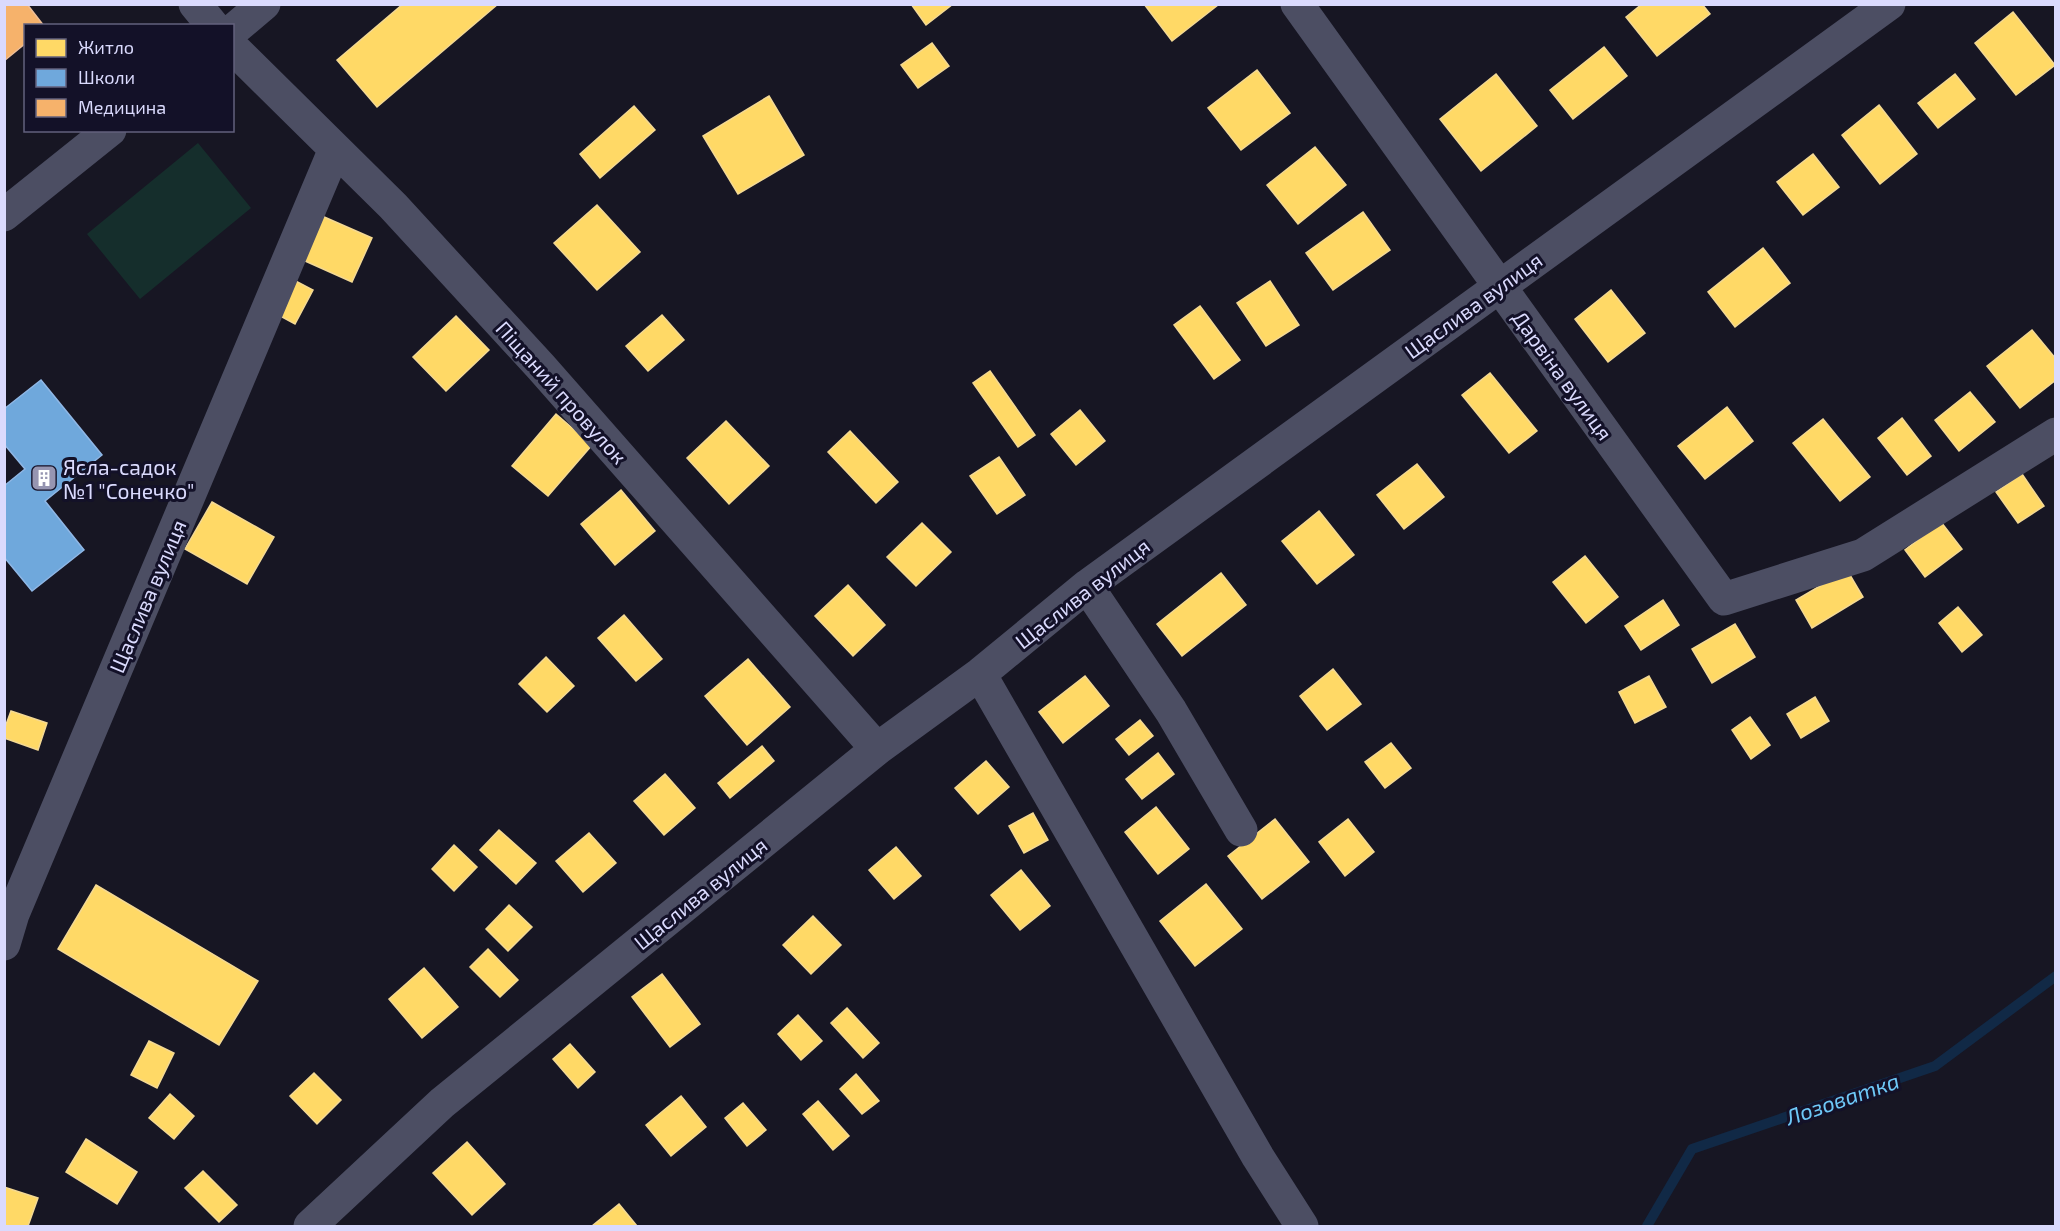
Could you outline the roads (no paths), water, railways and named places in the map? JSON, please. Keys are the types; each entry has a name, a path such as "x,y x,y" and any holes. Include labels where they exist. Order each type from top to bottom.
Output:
{"street":[{"path":"195,4 211,24"},
{"path":"234,29 264,4"},
{"name":"Дарвіна вулиця","path":"1297,4 1724,600 1863,555 2055,434"},
{"name":"Щаслива вулиця","path":"310,1227 442,1103 877,749 980,674 1087,586 1889,4"},
{"name":"Піщаний провулок","path":"234,49 393,206 541,367 877,749"},
{"path":"4,215 108,132"},
{"name":"Щаслива вулиця","path":"4,944 13,914 335,149"},
{"path":"1087,586 1171,711 1241,830"},
{"path":"980,674 1258,1157 1302,1227"}],"waterway":[{"name":"Лозоватка","path":"1647,1226 1692,1149 1935,1066 2056,976"}],"place":[{"name":"Ясла-садок №1 \"Сонечко\"","path":"44,478"}]}
